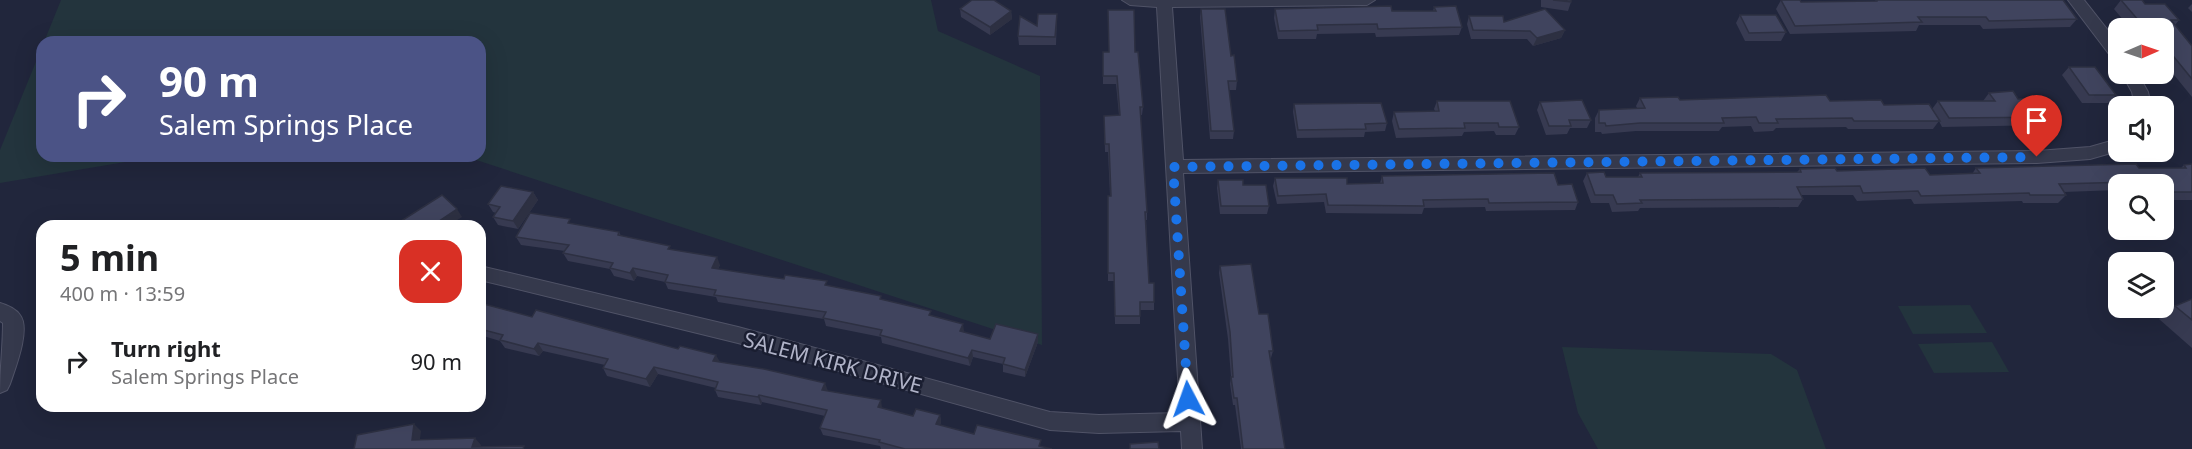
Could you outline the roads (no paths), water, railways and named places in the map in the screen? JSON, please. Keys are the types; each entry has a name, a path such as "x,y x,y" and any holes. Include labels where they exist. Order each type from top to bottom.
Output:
{"street":[{"path":"1130,0 1164,2 1367,0"},
{"path":"2076,0 2108,41"},
{"path":"1164,2 1192,449"},
{"path":"1173,167 2037,157 2090,153 2108,148"},
{"name":"SALEM KIRK DRIVE","path":"486,274 738,335 1050,421 1099,424 1190,422"},
{"path":"0,311 13,319 13,343 0,384"}]}
